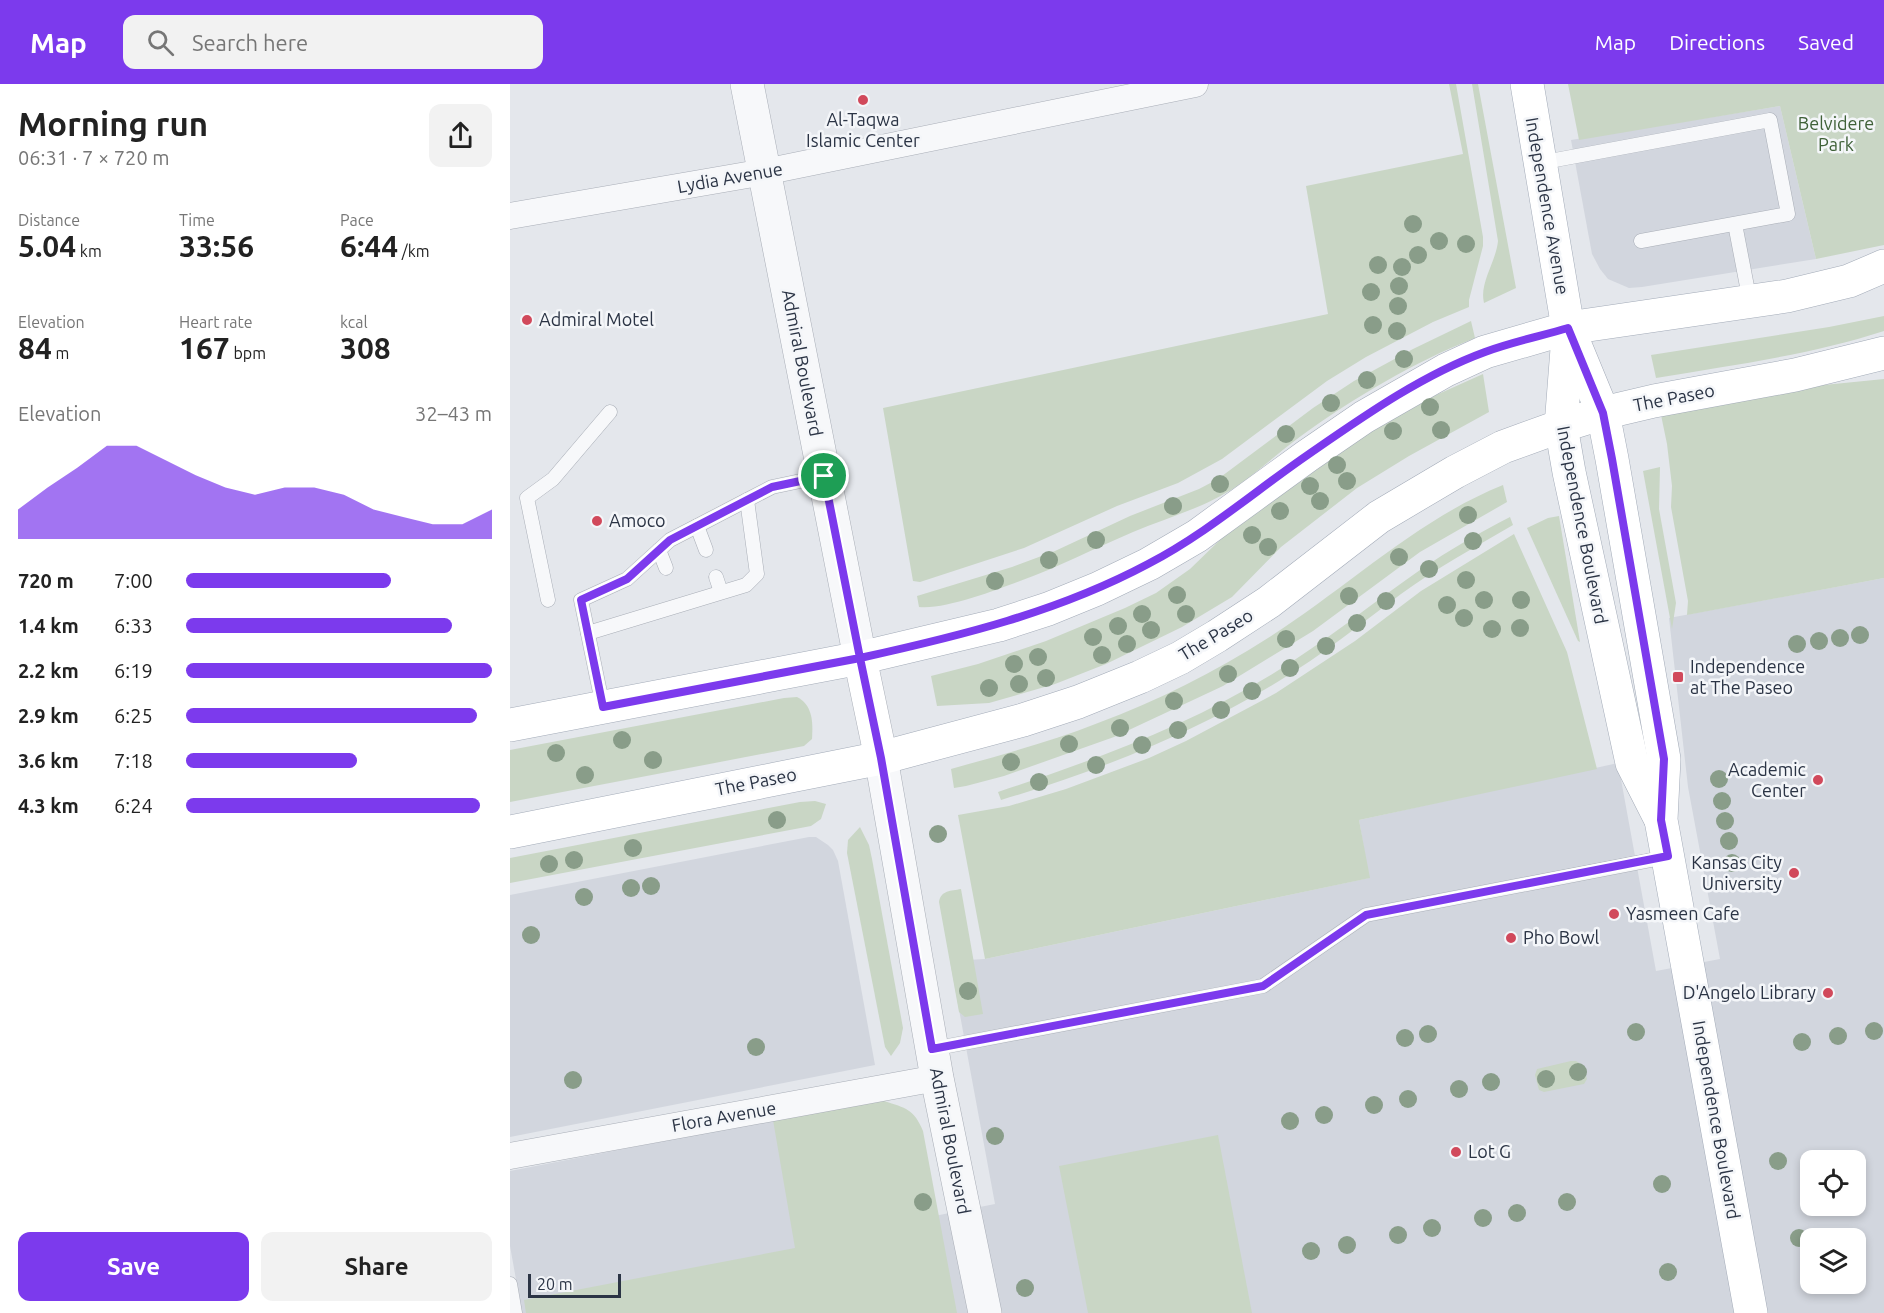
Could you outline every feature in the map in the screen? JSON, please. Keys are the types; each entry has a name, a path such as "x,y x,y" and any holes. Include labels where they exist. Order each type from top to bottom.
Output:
{"main road":[{"name":"Independence Avenue","path":"1527,84 1568,328"},
{"path":"510,725 860,658 999,625 1047,609 1097,590 1149,564 1197,536 1307,456 1409,390 1485,352 1568,328 1787,296 1849,280 1884,266"},
{"name":"Independence Boulevard","path":"1568,328 1603,413 1664,759 1661,820 1751,1313"},
{"name":"Independence Boulevard","path":"1568,328 1561,426 1591,579 1632,763 1661,820"},
{"name":"The Paseo","path":"510,832 881,758 1023,720 1078,702 1170,663 1217,636 1269,602 1379,517 1416,494 1503,447 1603,413 1654,401 1795,375 1884,353"},
{"name":"Admiral Boulevard","path":"860,658 881,758"}],"street":[{"name":"Admiral Boulevard","path":"747,84 860,658"},
{"name":"Lydia Avenue","path":"510,216 764,172 1195,84"},
{"name":"Admiral Boulevard","path":"881,758 935,1064 985,1313"},
{"name":"Flora Avenue","path":"510,1156 935,1064"}],"lane":[{"path":"1539,163 1770,120 1788,214 1641,241"},
{"path":"1735,224 1750,302"},
{"path":"548,600 528,498 553,479 610,412"},
{"path":"603,707 581,600 627,579 670,540 772,487 824,476"},
{"path":"588,633 678,599 721,592 746,585 757,574 747,500"},
{"path":"697,526 706,550"},
{"path":"659,550 666,568"},
{"path":"716,577 721,592"},
{"path":"935,1064 1263,986 1366,915 1668,856"},
{"path":"510,1284 515,1313"}],"shaded area":[{"path":"1780,106 1816,259 1642,287 1629,288 1608,279 1592,254 1571,140"},
{"name":"Kansas City University","path":"1884,578 1884,1313 522,1313 510,1246 510,1171 773,1120 904,1222 995,1204 950,961 985,959 1369,878 1359,820 1618,763 1656,971 1720,959 1688,787 1669,618"},
{"path":"816,837 828,845 838,861 875,1065 510,1137 510,895"}],"green space":[{"path":"1449,84 1456,84 1483,237 1469,307 1433,322 1366,357 1327,381 1222,459 1178,483 1117,506 1024,548 920,582 913,581 883,408 1328,314 1306,186 1463,154"},
{"path":"1472,84 1478,84 1516,288 1484,303 1484,288 1498,241"},
{"name":"Belvidere Park","path":"1568,84 1884,84 1884,245 1816,259 1780,106 1579,140"},
{"path":"1884,316 1884,331 1828,347 1656,378 1651,355"},
{"path":"1471,321 1475,338 1407,369 1364,394 1301,436 1225,494 1049,570 998,589 956,602 919,607 917,596 1012,567 1055,551 1130,516 1199,489 1218,479 1313,408 1354,381"},
{"path":"1483,374 1489,412 1357,488 1281,547 1232,597 1182,627 1106,664 1055,684 989,703 937,706 931,676 978,664 1046,641 1156,593 1190,569 1222,538 1362,437 1434,396"},
{"path":"1884,379 1884,578 1687,615 1688,601 1671,507 1672,486 1661,415 1814,386"},
{"path":"1660,467 1659,509 1676,603 1672,629 1643,471"},
{"path":"1503,485 1507,502 1420,552 1313,631 1223,686 1114,737 1004,776 954,788 951,769 1080,730 1164,695 1227,663 1297,619 1411,536 1471,500"},
{"path":"1559,516 1580,642 1527,528 1548,518"},
{"path":"1510,517 1513,525 1428,575 1311,661 1246,700 1144,750 1073,777 1001,800 998,792 1140,740 1174,726 1241,692 1311,649 1431,563"},
{"path":"1514,534 1567,652 1597,769 1359,820 1370,878 985,959 958,815 1009,806 1066,789 1149,758 1186,741 1276,693 1355,641 1421,591"},
{"path":"797,697 806,705 812,721 812,739 804,746 510,802 510,750"},
{"path":"815,801 826,804 821,819 811,826 510,883 510,858"},
{"path":"860,827 869,845 872,859 903,1028 900,1043 891,1056 885,1047 847,853 848,840"},
{"path":"961,889 983,1014 965,1017 959,1012 939,902 944,893"},
{"path":"1571,1061 1583,1065 1587,1079 1584,1084 1544,1092 1539,1090 1535,1075 1537,1069"},
{"path":"884,1101 908,1110 916,1118 923,1131 957,1313 526,1313 524,1300 795,1248 773,1120"},
{"path":"1218,1135 1252,1313 1088,1313 1059,1166"}],"place":[{"name":"Al-Taqwa Islamic Center","path":"863,100"},
{"name":"Admiral Motel","path":"527,320"},
{"name":"Amoco","path":"597,521"},
{"name":"Independence at The Paseo","path":"1678,677"},
{"name":"Academic Center","path":"1818,780"},
{"name":"Kansas City University","path":"1794,873"},
{"name":"Yasmeen Cafe","path":"1614,914"},
{"name":"Pho Bowl","path":"1511,938"},
{"name":"D'Angelo Library","path":"1828,993"},
{"name":"Lot G","path":"1456,1152"}],"route":[{"path":"824,476 772,487 670,540 627,579 581,600 603,707 860,658 881,758 932,1049 1263,986 1366,915 1668,856 1661,820 1664,759 1612,459 1603,413 1568,328 1485,352 1409,390 1307,456 1197,536 1149,564 1097,590 999,625 860,658 824,476"}]}
